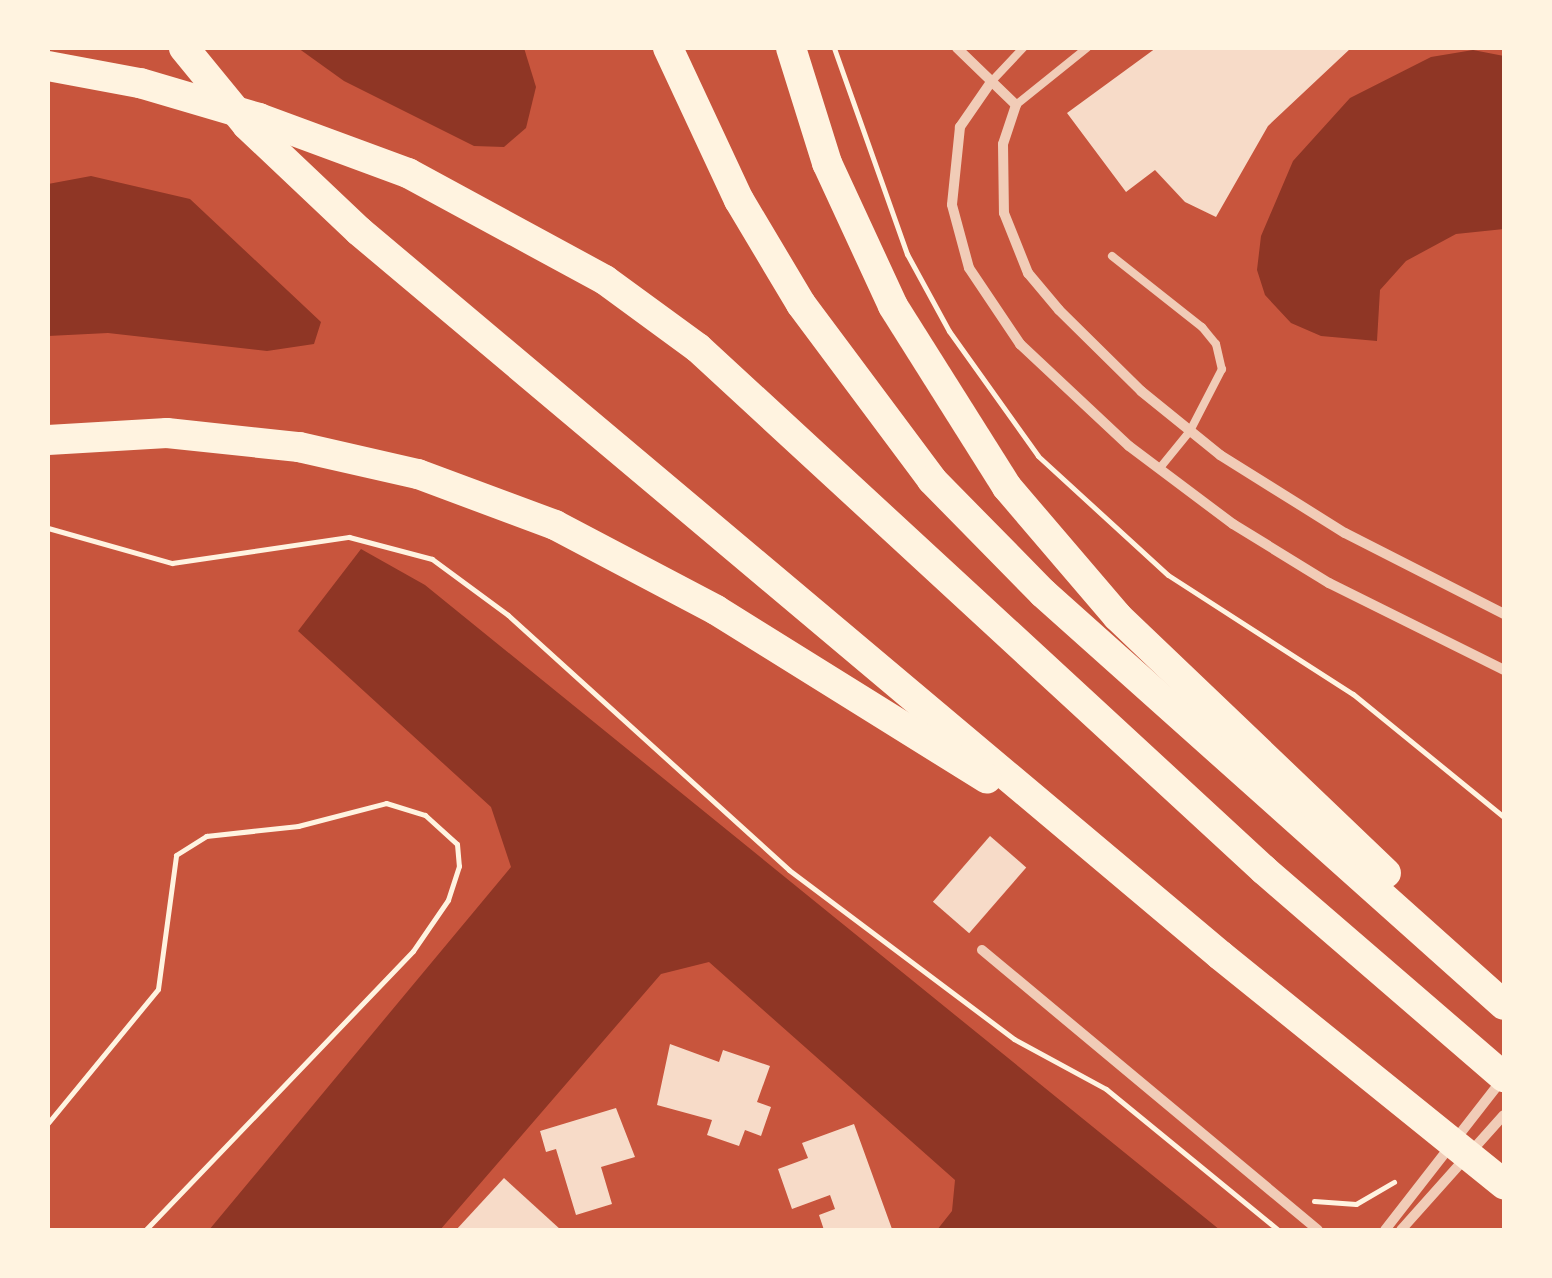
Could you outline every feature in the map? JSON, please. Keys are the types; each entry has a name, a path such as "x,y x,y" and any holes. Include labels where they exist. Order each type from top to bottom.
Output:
{"highway":[{"path":"48,56 57,48"},
{"path":"668,48 705,134 793,291 932,480 1043,593 1504,1005"},
{"path":"791,48 827,163 892,306 1007,488 1117,616 1504,985"},
{"path":"188,52 294,174 358,231 1078,837 1499,1180"},
{"path":"48,66 140,83 259,118 408,173 604,280 698,348 1264,870 1504,1076"},
{"path":"48,440 166,433 299,447 418,474 555,525 716,610 1078,837"}],"street":[{"path":"957,48 1016,104 1001,167 1016,251 1059,310 1190,431 1330,524 1504,614"},
{"path":"992,82 966,112 953,156 952,205 969,268 1020,344 1158,469 1297,564 1504,670"},
{"path":"982,950 1318,1230"},
{"path":"1385,1230 1504,1076"},
{"path":"1401,1230 1504,1115"}],"lane":[{"path":"992,82 1022,48"},
{"path":"1016,104 1087,48"},
{"path":"1112,256 1216,344 1222,369 1190,431 1158,469"}],"path":[{"path":"834,48 906,254 949,331 1038,456 1156,566 1353,694 1504,817"},
{"path":"48,528 172,563 349,537 432,559 508,615 788,870 1014,1040 1106,1089 1278,1230"},
{"path":"48,1123 158,989 176,855 206,836 298,826 386,804 424,815 457,844 459,866 448,900 413,952 145,1230"},
{"path":"1300,1217 1318,1197 1341,1204 1378,1195 1404,1169"}],"shaded area":[{"path":"298,48 524,48 536,87 526,128 504,147 474,146 344,81"},
{"path":"1473,50 1504,56 1504,229 1456,234 1406,261 1380,290 1377,341 1321,336 1291,323 1265,295 1257,270 1261,236 1293,161 1350,98 1431,57"},
{"path":"91,176 190,199 321,322 314,344 267,351 108,333 48,336 48,184"},
{"path":"361,549 425,585 1220,1230 937,1230 952,1211 955,1180 709,962 661,974 440,1230 209,1230 511,867 491,807 298,631"}],"building":[{"path":"1156,48 1351,48 1268,126 1216,217 1185,202 1155,170 1126,192 1067,113"},
{"path":"990,836 1026,867 969,933 933,902"},
{"path":"670,1044 719,1062 723,1050 770,1066 757,1102 771,1107 761,1136 745,1130 739,1146 707,1135 712,1120 657,1105"},
{"path":"616,1108 635,1157 601,1167 612,1204 576,1215 556,1149 546,1152 540,1131"},
{"path":"854,1124 892,1229 824,1230 819,1215 835,1209 830,1195 792,1209 778,1169 808,1158 802,1143"},
{"path":"504,1178 561,1230 456,1230"}]}
